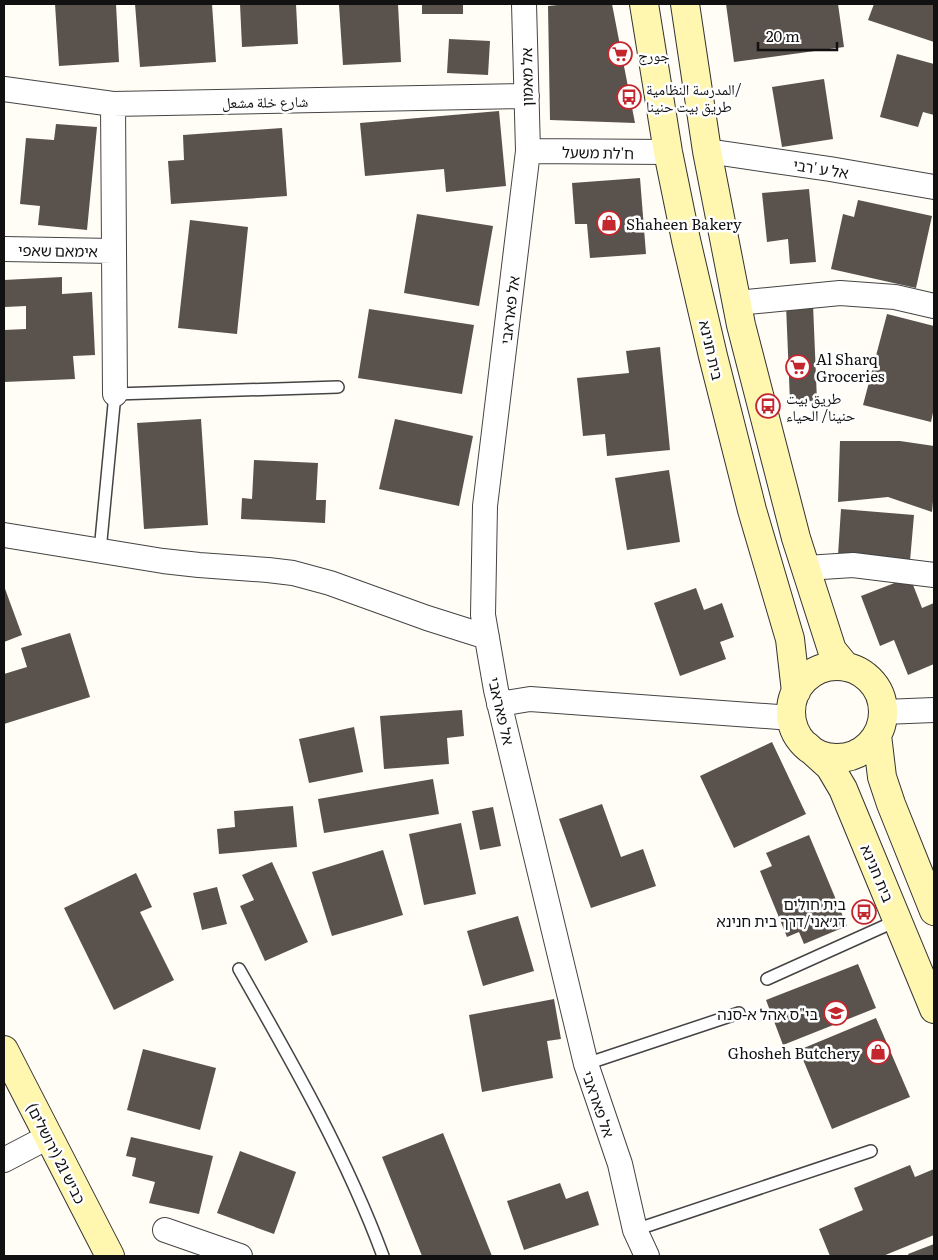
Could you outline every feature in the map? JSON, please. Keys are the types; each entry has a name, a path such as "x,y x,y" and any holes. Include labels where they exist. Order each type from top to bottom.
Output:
{"street":[{"name":"אל מאמון","path":"524,4 528,151"},
{"name":"בית חנינא","path":"644,4 668,152 686,240 752,510 790,639 796,692"},
{"path":"685,4 707,151 737,303 769,439 796,538 832,650 846,667"},
{"name":"شارع خلة مشعل","path":"4,89 113,104 527,96"},
{"path":"113,104 115,394"},
{"name":"ח'לת משעל","path":"528,151 668,152"},
{"name":"אל פאראבי","path":"528,151 485,506 482,614 499,704 586,1064 620,1164 635,1230 647,1256"},
{"name":"אל ע 'רבי","path":"707,151 934,187"},
{"name":"אימאם שאפי","path":"4,249 113,251"},
{"path":"737,303 840,293 895,297 934,306"},
{"path":"4,535 199,566 293,573 330,583 427,618 487,637"},
{"path":"806,568 852,565 934,575"},
{"path":"934,710 880,724 866,748 852,755 836,758 820,754 807,746 797,734 792,718 792,707 796,692 805,679 818,670 830,667 846,667 861,672 873,682 881,696 880,724 882,777 891,804 929,882 934,910"},
{"path":"499,704 530,699 792,718"},
{"name":"בית חנינא","path":"807,746 830,767 843,789 934,1009"},
{"name":"כביש 21 (ירושלים)","path":"4,1050 110,1256"},
{"path":"4,1160 48,1137"},
{"path":"165,1230 240,1256"}],"lane":[{"path":"100,551 115,394 338,387"},
{"path":"767,979 898,920"},
{"path":"239,968 292,1061 342,1160 383,1256"},
{"path":"586,1064 739,1013"},
{"path":"635,1230 871,1151"}],"building":[{"path":"55,4 116,4 119,62 59,66"},
{"path":"135,4 212,4 216,62 140,67"},
{"path":"240,4 296,4 298,44 242,47"},
{"path":"398,4 401,62 343,65 339,5"},
{"path":"422,4 463,4 463,14 422,14"},
{"path":"612,4 635,123 550,120 548,6"},
{"path":"726,4 838,4 844,47 734,62"},
{"path":"874,4 934,4 934,42 868,20"},
{"path":"449,39 490,41 488,75 447,73"},
{"path":"897,54 934,64 934,115 923,112 918,127 880,117"},
{"path":"824,79 833,139 782,147 772,87"},
{"path":"499,111 506,186 446,192 444,169 365,176 360,123"},
{"path":"56,124 97,127 87,230 38,225 40,206 20,204 26,138 54,140"},
{"path":"282,128 287,196 171,204 168,161 184,160 183,135"},
{"path":"640,178 646,254 590,258 587,224 575,224 572,183"},
{"path":"809,189 816,262 790,264 788,239 767,242 762,193"},
{"path":"858,200 932,216 916,288 831,269 843,214 854,217"},
{"path":"417,214 493,226 479,306 404,293"},
{"path":"190,220 248,227 237,334 178,328"},
{"path":"62,277 62,294 92,292 95,355 73,356 75,379 4,382 4,330 26,329 26,306 5,307 4,280"},
{"path":"813,304 817,401 790,402 786,305"},
{"path":"369,309 474,325 462,394 358,378"},
{"path":"887,314 934,326 934,408 931,422 863,405"},
{"path":"660,347 670,450 607,456 605,434 583,436 577,378 629,373 626,351"},
{"path":"201,419 208,525 144,529 137,423"},
{"path":"395,419 473,436 459,506 379,489"},
{"path":"840,441 900,441 934,446 932,512 888,497 838,502"},
{"path":"254,460 318,463 316,500 326,500 325,523 241,519 242,498 252,499"},
{"path":"669,470 680,542 627,550 615,478"},
{"path":"841,509 914,515 910,561 838,555"},
{"path":"910,577 922,608 934,603 934,664 908,675 894,640 880,646 861,596"},
{"path":"4,586 22,635 4,642"},
{"path":"696,588 704,610 722,603 734,637 720,642 726,659 680,676 654,603"},
{"path":"70,633 90,697 4,724 4,674 27,667 21,648"},
{"path":"462,710 464,736 447,738 449,764 384,769 380,716"},
{"path":"354,727 363,772 309,783 299,739"},
{"path":"772,742 806,814 734,848 700,776"},
{"path":"433,779 439,814 324,833 318,799"},
{"path":"602,804 621,857 643,849 656,886 591,908 559,819"},
{"path":"293,806 297,847 219,854 217,829 235,827 234,811"},
{"path":"493,807 501,846 480,850 472,811"},
{"path":"461,823 476,894 424,905 409,834"},
{"path":"809,835 847,926 804,944 799,932 787,937 760,871 772,866 766,853"},
{"path":"383,850 403,915 332,936 312,872"},
{"path":"272,862 308,942 265,961 240,906 254,900 242,875"},
{"path":"136,873 152,907 140,912 174,980 114,1010 64,908"},
{"path":"217,887 227,924 202,930 193,893"},
{"path":"518,916 534,971 483,986 467,931"},
{"path":"858,964 876,1008 783,1045 766,1000"},
{"path":"554,999 561,1039 547,1041 553,1078 482,1092 469,1015"},
{"path":"876,1018 910,1097 832,1129 799,1050"},
{"path":"143,1049 216,1068 200,1130 127,1110"},
{"path":"443,1133 492,1256 422,1256 382,1157"},
{"path":"131,1137 213,1156 199,1214 149,1203 155,1182 132,1176 136,1158 126,1156"},
{"path":"240,1151 296,1172 274,1234 217,1213"},
{"path":"910,1165 915,1177 934,1169 934,1235 883,1256 830,1256 819,1229 863,1210 854,1188"},
{"path":"560,1183 566,1199 588,1191 599,1225 524,1250 507,1201"},
{"path":"934,1244 934,1256 909,1256 908,1254"}],"place":[{"name":"جورج","path":"620,54"},
{"name":"المدرسة النظامية/ طريق بيت حنينا","path":"629,97"},
{"name":"Shaheen Bakery","path":"609,223"},
{"name":"Al Sharq Groceries","path":"798,367"},
{"name":"طريق بيت حنينا/ الحياء","path":"768,406"},
{"name":"בית חולים דג׳אני/דרך בית חנינא","path":"864,912"},
{"name":"בי\"ס אהל א-סנה","path":"836,1013"},
{"name":"Ghosheh Butchery","path":"878,1052"}]}
